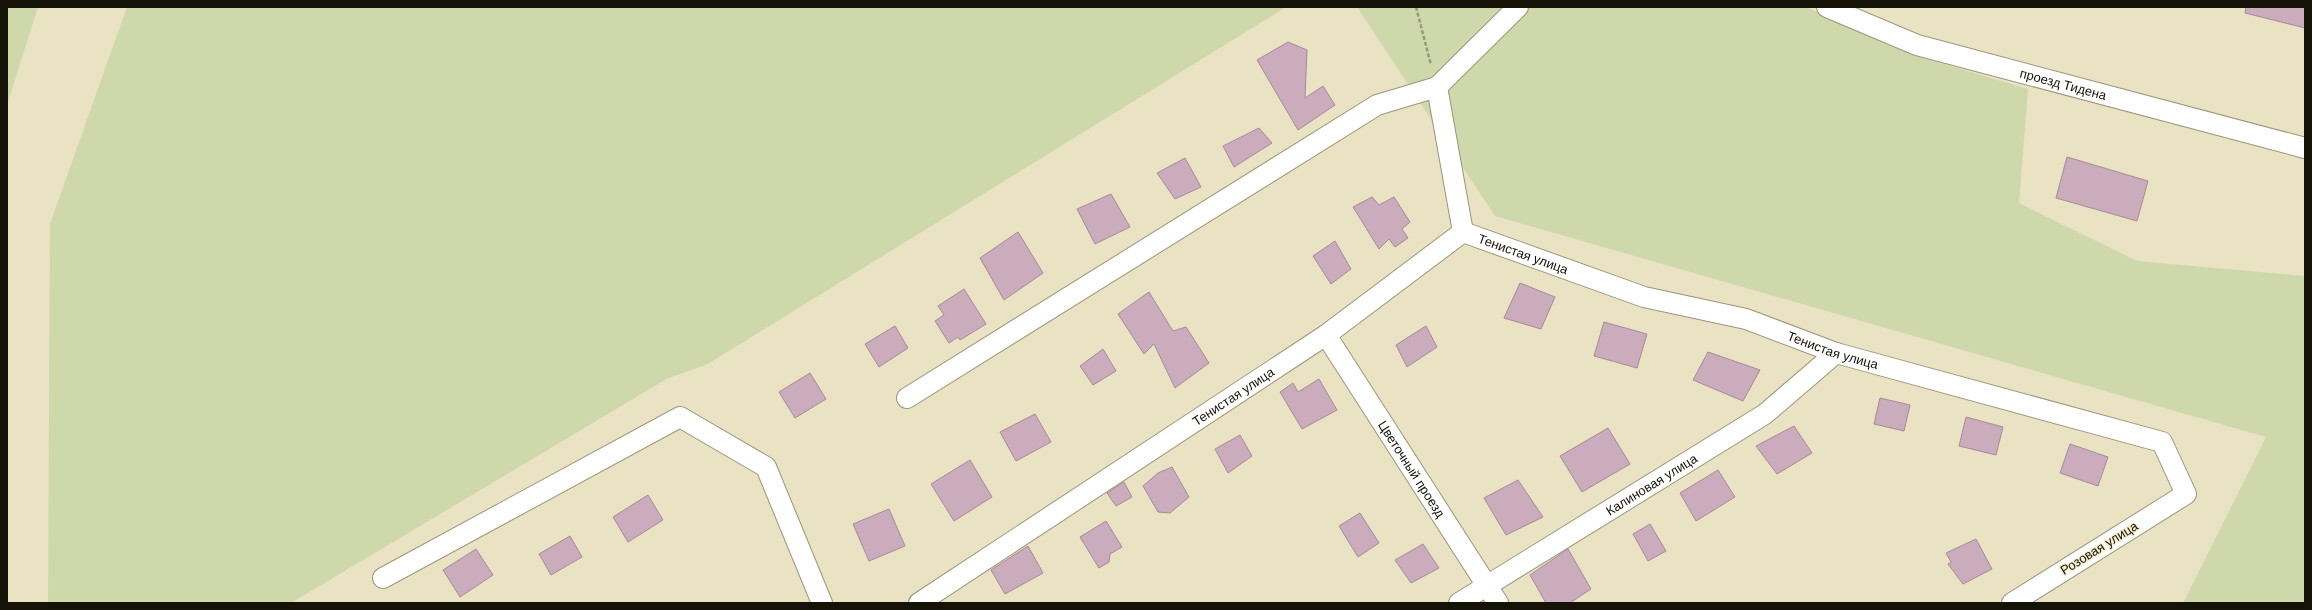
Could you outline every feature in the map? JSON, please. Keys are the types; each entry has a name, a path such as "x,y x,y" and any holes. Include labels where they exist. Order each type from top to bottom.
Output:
{"street":[{"path":"907,398 1377,105 1437,87 1518,7"},
{"name":"проезд Тидена","path":"1827,7 1916,45 2305,148"},
{"path":"1437,87 1463,232"},
{"name":"Тенистая улица","path":"919,603 1326,336 1463,232 1644,297 1746,319 1836,353 2162,442 2186,494"},
{"name":"Цветочный проезд","path":"1326,336 1498,603"},
{"name":"Калиновая улица","path":"1459,603 1765,414 1836,353"},
{"path":"383,578 680,417 766,468 822,603"},
{"name":"Розовая улица","path":"2012,603 2186,494"}],"path":[{"path":"1416,7 1437,87"}],"green space":[{"path":"7,7 38,7 7,105"},
{"path":"127,7 1286,7 706,365 668,378 291,603 48,603 50,224"},
{"path":"1357,7 1806,7 1913,55 2028,89 2019,203 2137,261 2305,276 2305,603 2183,603 2266,437 1495,216"}],"building":[{"path":"2246,7 2305,7 2305,28 2245,13"},
{"path":"1288,42 1307,50 1305,98 1323,86 1335,105 1298,130 1257,60"},
{"path":"1259,128 1272,143 1234,167 1223,146"},
{"path":"2067,157 2148,181 2137,221 2056,198"},
{"path":"1185,158 1201,187 1175,199 1157,173"},
{"path":"1111,194 1130,227 1095,244 1077,209"},
{"path":"1372,197 1379,205 1394,197 1410,222 1402,229 1408,238 1395,247 1389,239 1379,249 1353,207"},
{"path":"1018,232 1043,273 1004,300 980,258"},
{"path":"1335,241 1351,269 1331,284 1313,256"},
{"path":"1520,283 1555,297 1541,329 1504,318"},
{"path":"964,289 986,324 960,340 958,337 949,343 935,321 944,315 938,306"},
{"path":"1149,292 1173,331 1186,327 1209,363 1175,388 1154,344 1144,354 1118,314"},
{"path":"1604,322 1647,334 1637,368 1594,356"},
{"path":"895,326 908,348 879,367 865,344"},
{"path":"1426,326 1437,347 1407,367 1396,345"},
{"path":"1103,349 1116,371 1093,385 1080,366"},
{"path":"1708,352 1760,370 1743,401 1693,380"},
{"path":"810,373 826,399 795,418 779,392"},
{"path":"1319,379 1337,410 1302,429 1280,392 1293,383 1298,392"},
{"path":"1880,398 1910,405 1904,431 1874,424"},
{"path":"1035,414 1051,442 1016,461 1000,432"},
{"path":"1966,417 2003,427 1996,455 1959,446"},
{"path":"1794,426 1812,453 1777,474 1756,446"},
{"path":"1608,428 1630,464 1582,492 1560,456"},
{"path":"1240,435 1252,456 1228,473 1215,449"},
{"path":"2070,444 2108,457 2098,486 2060,473"},
{"path":"970,460 992,497 954,521 931,484"},
{"path":"1172,467 1189,497 1170,513 1158,512 1143,486 1158,473"},
{"path":"1718,470 1735,497 1696,521 1680,493"},
{"path":"1518,480 1543,517 1506,535 1484,498"},
{"path":"1124,482 1132,497 1116,506 1107,493"},
{"path":"648,495 663,520 628,542 613,517"},
{"path":"889,509 905,546 869,561 853,524"},
{"path":"1360,513 1379,543 1358,557 1339,526"},
{"path":"1106,521 1122,547 1110,554 1109,562 1099,568 1080,537"},
{"path":"1650,524 1666,551 1648,561 1633,534"},
{"path":"570,536 582,557 551,575 539,554"},
{"path":"1976,539 1992,569 1963,584 1948,564 1951,562 1946,553"},
{"path":"1423,544 1439,568 1411,583 1395,560"},
{"path":"1028,546 1043,573 1005,594 991,570"},
{"path":"476,549 493,575 460,597 443,570"},
{"path":"1568,549 1591,589 1570,603 1546,603 1530,575"}]}
